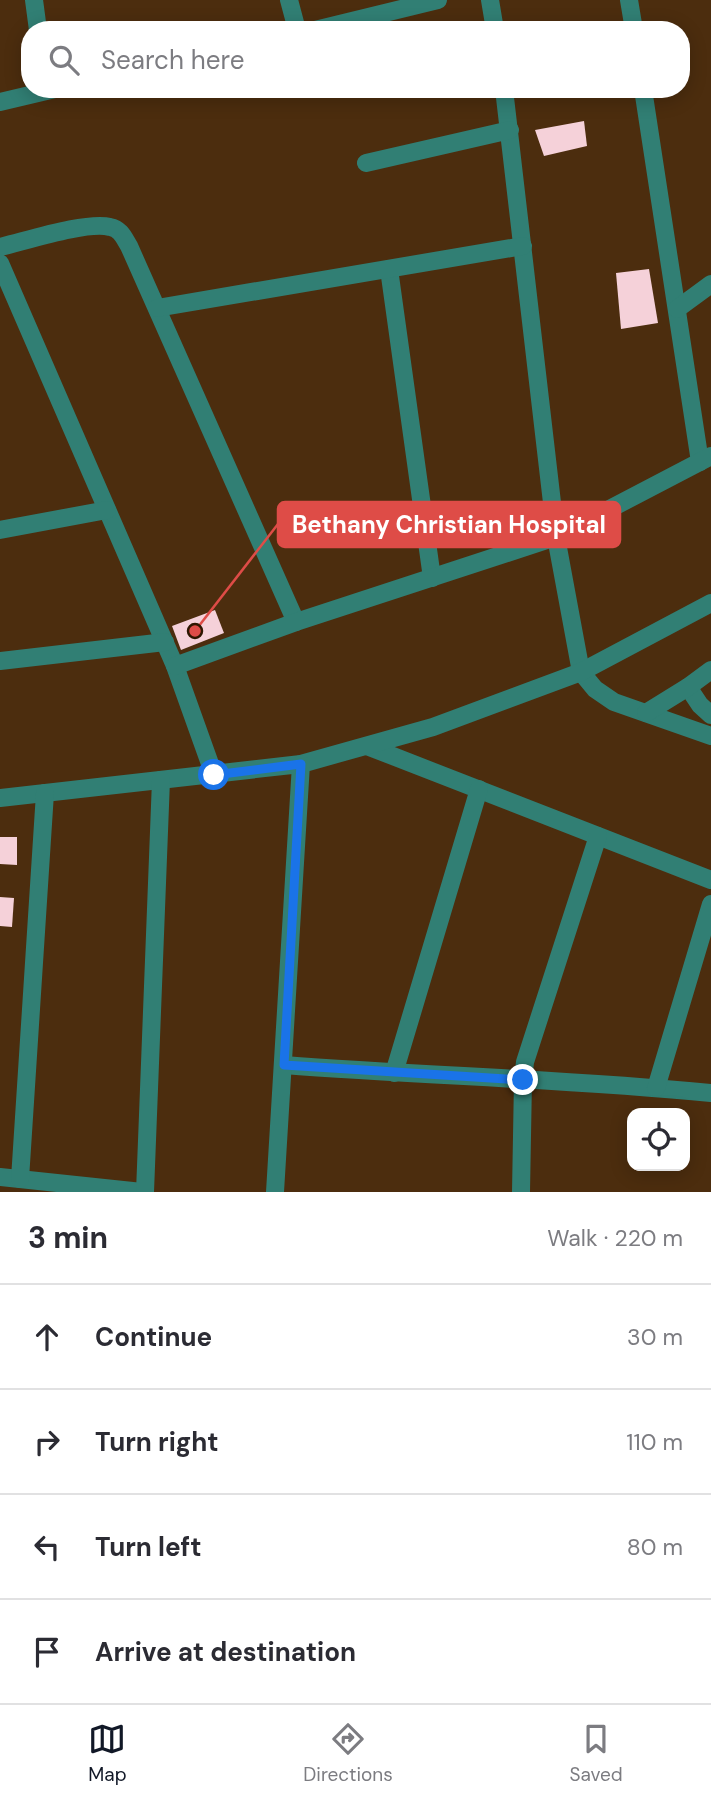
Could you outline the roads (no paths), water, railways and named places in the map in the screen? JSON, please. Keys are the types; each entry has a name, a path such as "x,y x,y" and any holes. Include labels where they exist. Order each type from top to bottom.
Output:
{"street":[{"path":"34,0 37,21"},
{"path":"289,0 295,21"},
{"path":"352,21 438,0"},
{"path":"490,0 494,21"},
{"path":"629,0 632,21"},
{"path":"0,102 21,97"},
{"path":"505,98 556,537 581,672 595,690 614,702 711,736"},
{"path":"175,666 296,622 556,537 705,459 677,309 644,98"},
{"path":"366,163 510,130"},
{"path":"0,247 90,227 111,227 121,232 296,622"},
{"path":"157,308 523,246"},
{"path":"0,263 165,642 214,775"},
{"path":"388,269 432,578"},
{"path":"677,309 711,284"},
{"path":"0,530 107,510"},
{"path":"0,798 301,764 367,746 433,727 581,672 711,603"},
{"path":"0,661 165,642"},
{"path":"646,713 711,670"},
{"path":"688,687 700,705 711,715"},
{"path":"367,746 711,880"},
{"path":"275,1192 301,764"},
{"path":"0,1177 143,1192 161,780"},
{"path":"394,1073 479,789"},
{"path":"20,1179 45,793"},
{"path":"520,1192 525,1062 598,836"},
{"path":"656,1088 711,904"},
{"path":"284,1065 711,1093"}],"place":[{"name":"Bethany Christian Hospital","path":"195,631"}]}
